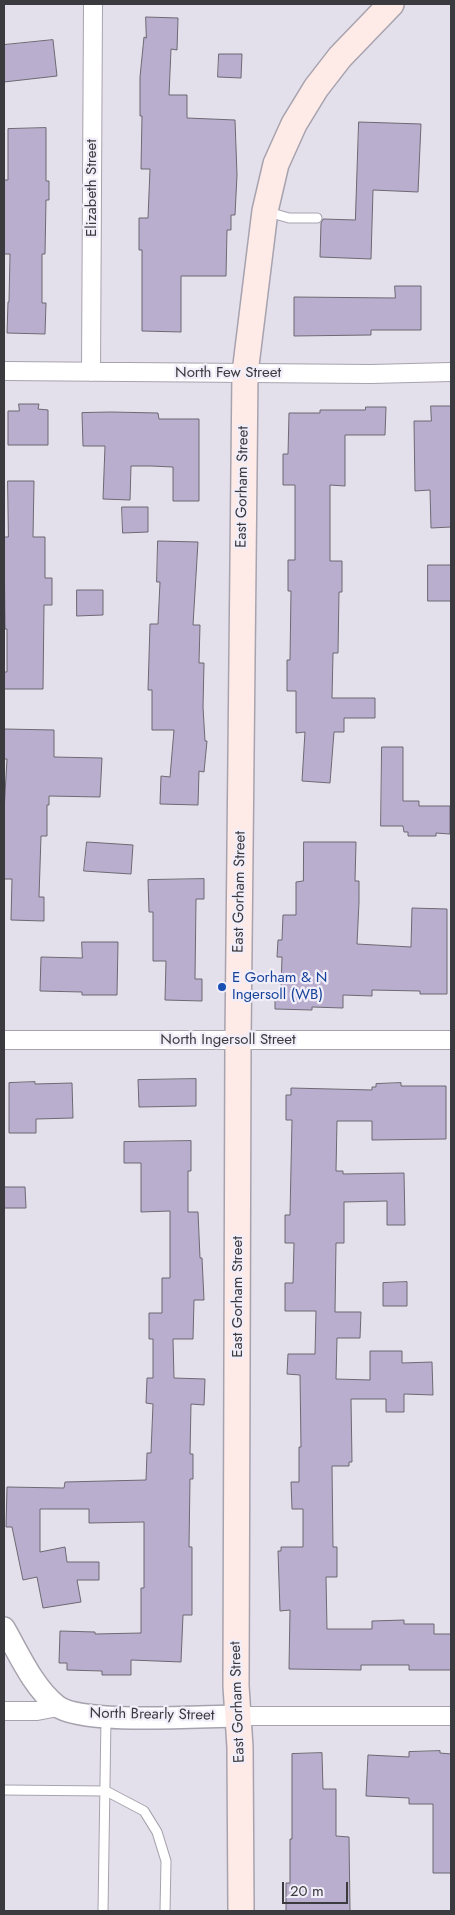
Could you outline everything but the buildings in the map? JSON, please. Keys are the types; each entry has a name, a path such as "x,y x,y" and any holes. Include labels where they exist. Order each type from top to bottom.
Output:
{"main road":[{"name":"East Gorham Street","path":"241,1911 240,1747 236,1676 238,1040 245,373 265,211 276,164 294,124 316,88 340,57 391,4"}],"street":[{"name":"Elizabeth Street","path":"91,372 92,4"},
{"name":"North Few Street","path":"4,371 451,372"},
{"name":"North Ingersoll Street","path":"4,1040 451,1040"},
{"path":"4,1628 38,1686 58,1707"},
{"name":"North Brearly Street","path":"4,1711 37,1711 58,1707 71,1713 106,1718 451,1716"}],"lane":[{"path":"265,211 289,218 317,218"},
{"path":"103,1911 106,1718"},
{"path":"4,1790 106,1791 144,1811 157,1832 166,1861 165,1911"}],"place":[{"name":"E Gorham & N Ingersoll (WB)","path":"222,987"}]}
